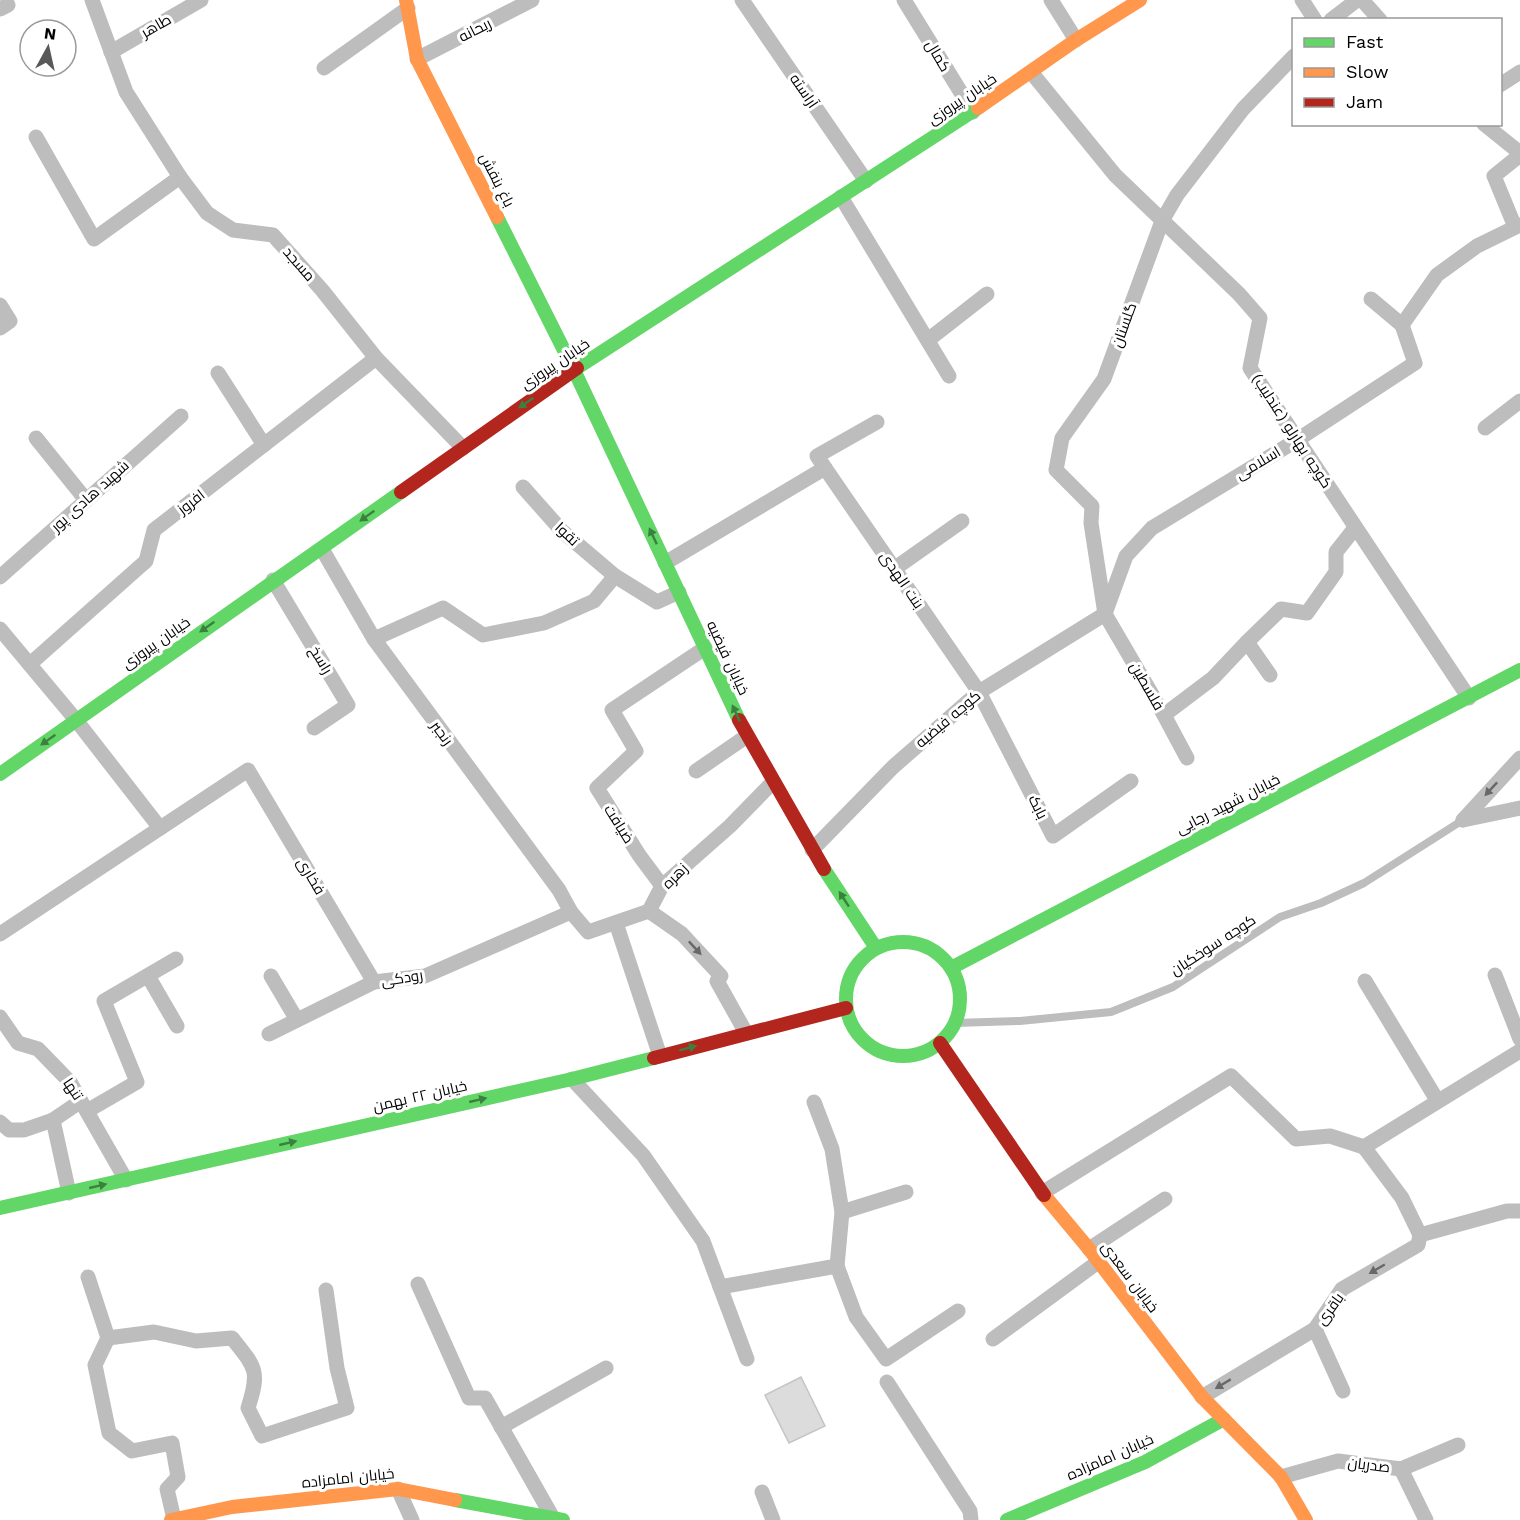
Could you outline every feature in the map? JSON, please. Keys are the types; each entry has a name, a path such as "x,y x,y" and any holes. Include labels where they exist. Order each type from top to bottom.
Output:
{"main road":[{"name":"خیابان پیروزی","path":"0,774 574,370 973,112 1076,40 1140,0"},
{"name":"باغ بنفش","path":"407,4 417,59 574,370"},
{"name":"خیابان فیضیه","path":"574,370 747,736 812,850 876,948"},
{"name":"خیابان شهید رجایی","path":"951,968 1469,698 1517,677"},
{"path":"909,942 925,946 940,955 951,968 960,989 955,1023 940,1043 925,1052 908,1056 891,1055 874,1049 861,1038 851,1024 846,1008 847,987 855,967 876,948 892,943 909,942"},
{"name":"خیابان ۲۲ بهمن","path":"0,1208 572,1079 846,1008"},
{"name":"خیابان سعدی","path":"940,1043 1042,1193 1093,1255 1202,1397 1281,1477 1306,1520"},
{"name":"خیابان امامزاده","path":"1007,1520 1145,1462 1224,1419"},
{"name":"خیابان امامزاده","path":"172,1520 232,1508 398,1488 558,1519"}],"street":[{"name":"مسجد","path":"92,0 126,92 180,177 207,213 233,230 273,235 322,290 376,358 463,448"},
{"name":"طاهر","path":"111,52 201,0"},
{"name":"ریحانه","path":"417,59 532,0"},
{"name":"آراسته","path":"742,0 866,181"},
{"name":"کمال","path":"904,0 973,112"},
{"path":"1052,0 1076,40"},
{"path":"1302,0 1314,18"},
{"path":"1334,18 1357,0"},
{"path":"1362,0 1378,18"},
{"path":"324,68 407,4"},
{"name":"گلستان","path":"1105,614 1091,523 1092,506 1056,470 1062,438 1104,379 1162,221 1177,195 1243,109 1292,57"},
{"name":"کوچه بهارلو (عندلیب)","path":"1031,72 1115,175 1239,294 1260,318 1250,368 1469,698"},
{"path":"1502,84 1520,72"},
{"path":"1371,299 1402,325 1437,275 1477,246 1517,226 1494,176 1520,154 1486,126"},
{"path":"36,137 94,239 180,177"},
{"path":"841,197 949,376"},
{"path":"928,340 987,294"},
{"path":"0,305 10,321 0,328"},
{"name":"اسلامی","path":"1105,614 1126,556 1152,528 1297,440 1414,363 1402,325"},
{"name":"افروز","path":"30,664 146,561 154,530 376,358"},
{"path":"218,373 264,445"},
{"path":"1485,428 1520,401"},
{"name":"شهید هادی پور","path":"0,577 181,416"},
{"path":"665,563 825,468 817,456 877,422"},
{"path":"36,438 86,500"},
{"name":"بنت الهدی","path":"825,468 979,692"},
{"name":"تقوا","path":"523,487 562,531 615,576 657,602 679,592"},
{"path":"894,569 962,521"},
{"path":"1164,715 1213,678 1281,609 1307,614 1336,572 1336,552 1355,528"},
{"name":"رنجبر","path":"322,549 374,639 559,890 571,912 588,932 616,923"},
{"path":"374,639 443,608 483,635 544,623 594,601 615,576"},
{"name":"راسخ","path":"273,580 348,705 314,728"},
{"name":"کوچه فیضیه","path":"812,850 892,767 979,692 1105,614"},
{"name":"فلسطین","path":"1105,614 1187,758"},
{"path":"0,629 76,720 160,828 0,934"},
{"path":"1247,642 1270,675"},
{"name":"ضیافت","path":"662,886 639,855 597,788 636,751 612,710 705,648"},
{"name":"بابک","path":"979,692 1053,836 1131,781"},
{"path":"696,771 747,736"},
{"path":"1463,820 1520,758"},
{"name":"فخاری","path":"160,828 248,770 374,982"},
{"name":"زهره","path":"650,911 662,886 730,825 772,783"},
{"path":"1463,820 1520,808"},
{"path":"660,1056 616,923 650,911 682,934 721,976 717,981 747,1033"},
{"name":"رودکی","path":"269,1034 374,982 425,976 571,912"},
{"path":"0,1122 9,1130 24,1130 53,1120 137,1082 104,1001 176,959"},
{"path":"1495,975 1520,1039"},
{"path":"148,976 177,1026"},
{"path":"271,976 297,1020"},
{"path":"1365,981 1437,1100"},
{"name":"تنها","path":"0,1017 18,1043 38,1049 70,1082 126,1180"},
{"path":"1364,1147 1520,1051"},
{"path":"1042,1193 1231,1076 1296,1139 1330,1136 1364,1147 1402,1198 1420,1235 1507,1211 1520,1210"},
{"path":"572,1079 643,1155 703,1241 747,1359"},
{"path":"814,1102 832,1149 842,1212 837,1266 856,1317 886,1359 958,1311"},
{"path":"53,1120 69,1193"},
{"path":"842,1212 906,1192"},
{"path":"993,1339 1165,1198"},
{"name":"باقری","path":"1202,1397 1315,1329 1342,1289 1418,1245 1420,1235"},
{"path":"720,1287 837,1266"},
{"path":"88,1277 108,1338 95,1365 109,1433 132,1451 172,1443 178,1477 167,1489 172,1520"},
{"path":"418,1284 469,1398 485,1398 558,1519"},
{"path":"108,1338 154,1332 196,1341 232,1338 252,1363 256,1382 248,1408 262,1436 347,1408 337,1368 326,1290"},
{"path":"1315,1329 1343,1391"},
{"path":"501,1427 606,1368"},
{"path":"887,1382 970,1511 971,1520"},
{"path":"1401,1469 1458,1445"},
{"name":"صدریان","path":"1281,1477 1338,1461 1401,1469 1426,1520"},
{"path":"398,1488 412,1520"},
{"path":"762,1492 773,1520"}],"lane":[{"name":"کوچه سوخکیان","path":"955,1023 1020,1021 1111,1012 1173,987 1280,917 1321,903 1364,883 1463,820"}],"building":[{"path":"801,1377 825,1426 789,1443 765,1395"}],"traffic: fast":[{"path":"577,368 978,108"},
{"path":"497,217 574,370 739,720"},
{"path":"0,774 401,492"},
{"path":"951,968 1520,670"},
{"path":"824,869 876,948"},
{"path":"903,942 925,946 935,951 951,967 956,977 960,999 956,1021 951,1031 935,1047 925,1052 903,1056 881,1052 871,1047 855,1031 850,1021 846,999 850,977 855,967 871,951 881,946 903,942"},
{"path":"0,1208 572,1079 654,1058"},
{"path":"1007,1520 1145,1462 1224,1419"},
{"path":"455,1500 563,1520"}],"traffic: slow":[{"path":"406,0 417,59 497,217"},
{"path":"978,108 1076,40 1140,0"},
{"path":"1044,1195 1089,1249 1202,1397 1281,1477 1306,1520"},
{"path":"171,1520 232,1507 398,1489 455,1500"}],"traffic: jam":[{"path":"401,492 577,368"},
{"path":"739,720 824,869"},
{"path":"654,1058 846,1008"},
{"path":"940,1043 1044,1195"}]}
